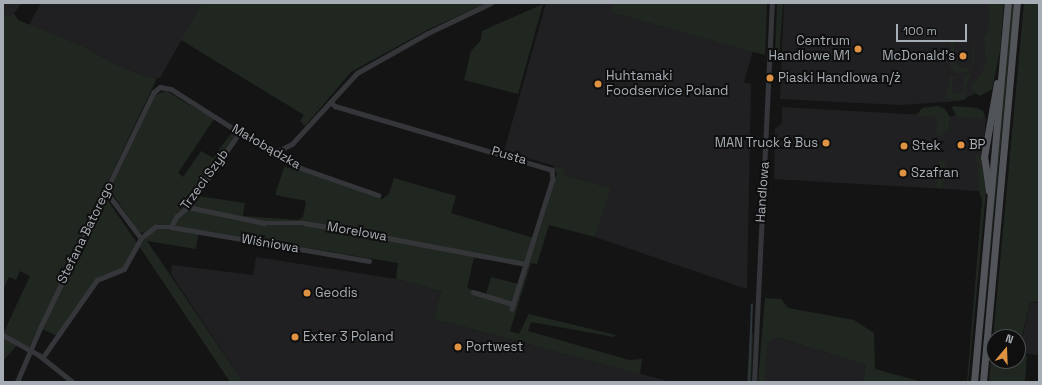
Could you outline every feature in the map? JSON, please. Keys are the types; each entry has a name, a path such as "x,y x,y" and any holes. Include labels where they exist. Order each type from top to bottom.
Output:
{"main road":[{"path":"974,382 1008,3"},
{"path":"983,382 1017,3"},
{"path":"990,202 984,157 1000,60 1004,52"}],"street":[{"path":"278,151 292,144 358,73 428,33 491,3"},
{"name":"Handlowa","path":"754,382 772,3"},
{"name":"Małobądzka","path":"160,87 171,89 264,148 278,151 286,161 301,168 378,195"},
{"name":"Stefana Batorego","path":"18,382 30,350 149,100 160,87"},
{"name":"Pusta","path":"331,102 552,170 553,179 512,309"},
{"name":"Trzeci Szyb","path":"171,227 176,217 188,207 240,132"},
{"path":"106,191 141,238"},
{"name":"Morelowa","path":"188,207 264,223 287,222 320,226 526,264"},
{"path":"43,357 97,280 124,269 141,238 155,227 171,227"},
{"name":"Wiśniowa","path":"171,227 369,261"},
{"path":"473,292 513,304"},
{"path":"3,336 43,357 72,382"}],"shaded area":[{"path":"3,3 22,3 11,17 3,13"},
{"path":"41,3 202,3 160,78 147,77 114,64 85,47 29,25"},
{"path":"202,3 487,3 429,29 351,72 305,126 300,121 304,115 181,40"},
{"path":"546,3 613,3 610,12 753,51 744,82 751,84 747,289 595,237 611,188 564,175 565,169 504,151"},
{"path":"613,3 767,3 765,55 610,12"},
{"path":"777,3 783,3 779,61 775,59"},
{"path":"784,3 991,3 989,87 960,101 900,105 780,99"},
{"path":"989,3 1004,3 1000,51 992,89 980,96 974,92 971,86 981,74 986,62 984,38 988,31"},
{"path":"1011,3 1014,3 983,331 984,300"},
{"path":"1024,3 1039,3 1039,302 1030,302 1024,329 994,329"},
{"path":"543,4 518,94 464,80 471,51 481,40 482,31"},
{"path":"3,13 11,17 14,13 18,20 85,47 114,64 147,77 157,78 27,352 17,345 3,361 3,334 30,276 20,271 16,280 9,277 3,290"},
{"path":"951,40 954,41 954,63 962,68 970,67 972,63 973,43 975,44 974,63 967,72 956,73 950,68"},
{"path":"972,73 966,85 965,100 946,99 950,76 956,78 952,79 952,93 960,95 964,93 964,78 961,78"},
{"path":"166,91 214,119 178,173 183,177 201,151 213,158 232,132 239,136 198,196 245,203 243,216 298,220 303,217 306,201 275,195 284,167 301,170 382,199 389,194 394,178 456,196 451,213 537,239 557,174 553,166 565,169 564,175 611,188 595,237 549,225 537,264 531,263 510,331 519,334 529,314 616,335 614,337 531,322 528,331 629,360 642,359 640,374 434,319 441,291 396,279 398,263 199,230 196,249 147,241 243,382 230,382 139,246 146,238 146,233 139,232 110,190 155,95","holes":["474,258 524,265 518,284 491,277 486,294 467,288"]},
{"path":"938,106 945,109 950,117 949,131 944,131 943,137 936,134 937,117 916,116 922,108"},
{"path":"954,106 977,108 983,111 985,117 981,119 957,117 952,108"},
{"path":"782,107 943,116 941,137 944,131 949,131 950,117 955,115 986,118 980,191 774,179 775,129 782,123"},
{"path":"977,153 981,158 986,192 967,382 982,200 979,191 978,169 981,167 975,160"},
{"path":"939,160 946,162 942,188 936,188"},
{"path":"104,195 137,243 121,272 97,280 59,337 42,329"},
{"path":"256,257 396,279 441,291 434,319 671,382 243,382 171,274 172,265 253,275"},
{"path":"765,298 781,299 788,308 854,320 874,333 875,369 923,382 863,382 866,365 777,337 770,341 767,348 765,382 758,382"},
{"path":"1030,302 1039,303 1039,355 1026,354 1026,329 1024,329"},
{"path":"750,332 753,334 751,382 747,382"},
{"path":"777,337 866,365 863,382 765,382 767,348 770,341"},
{"path":"990,369 1026,369 1025,382 989,382"}],"waterway":[{"path":"749,382 752,305"}],"place":[{"name":"Centrum Handlowe M1","path":"858,49"},
{"name":"McDonald's","path":"963,56"},
{"name":"Piaski Handlowa n/ż","path":"770,78"},
{"name":"Huhtamaki Foodservice Poland","path":"598,84"},
{"name":"MAN Truck & Bus","path":"826,143"},
{"name":"BP","path":"961,145"},
{"name":"Stek","path":"904,146"},
{"name":"Szafran","path":"903,173"},
{"name":"Geodis","path":"307,293"},
{"name":"Exter 3 Poland","path":"295,337"},
{"name":"Portwest","path":"458,347"}]}
